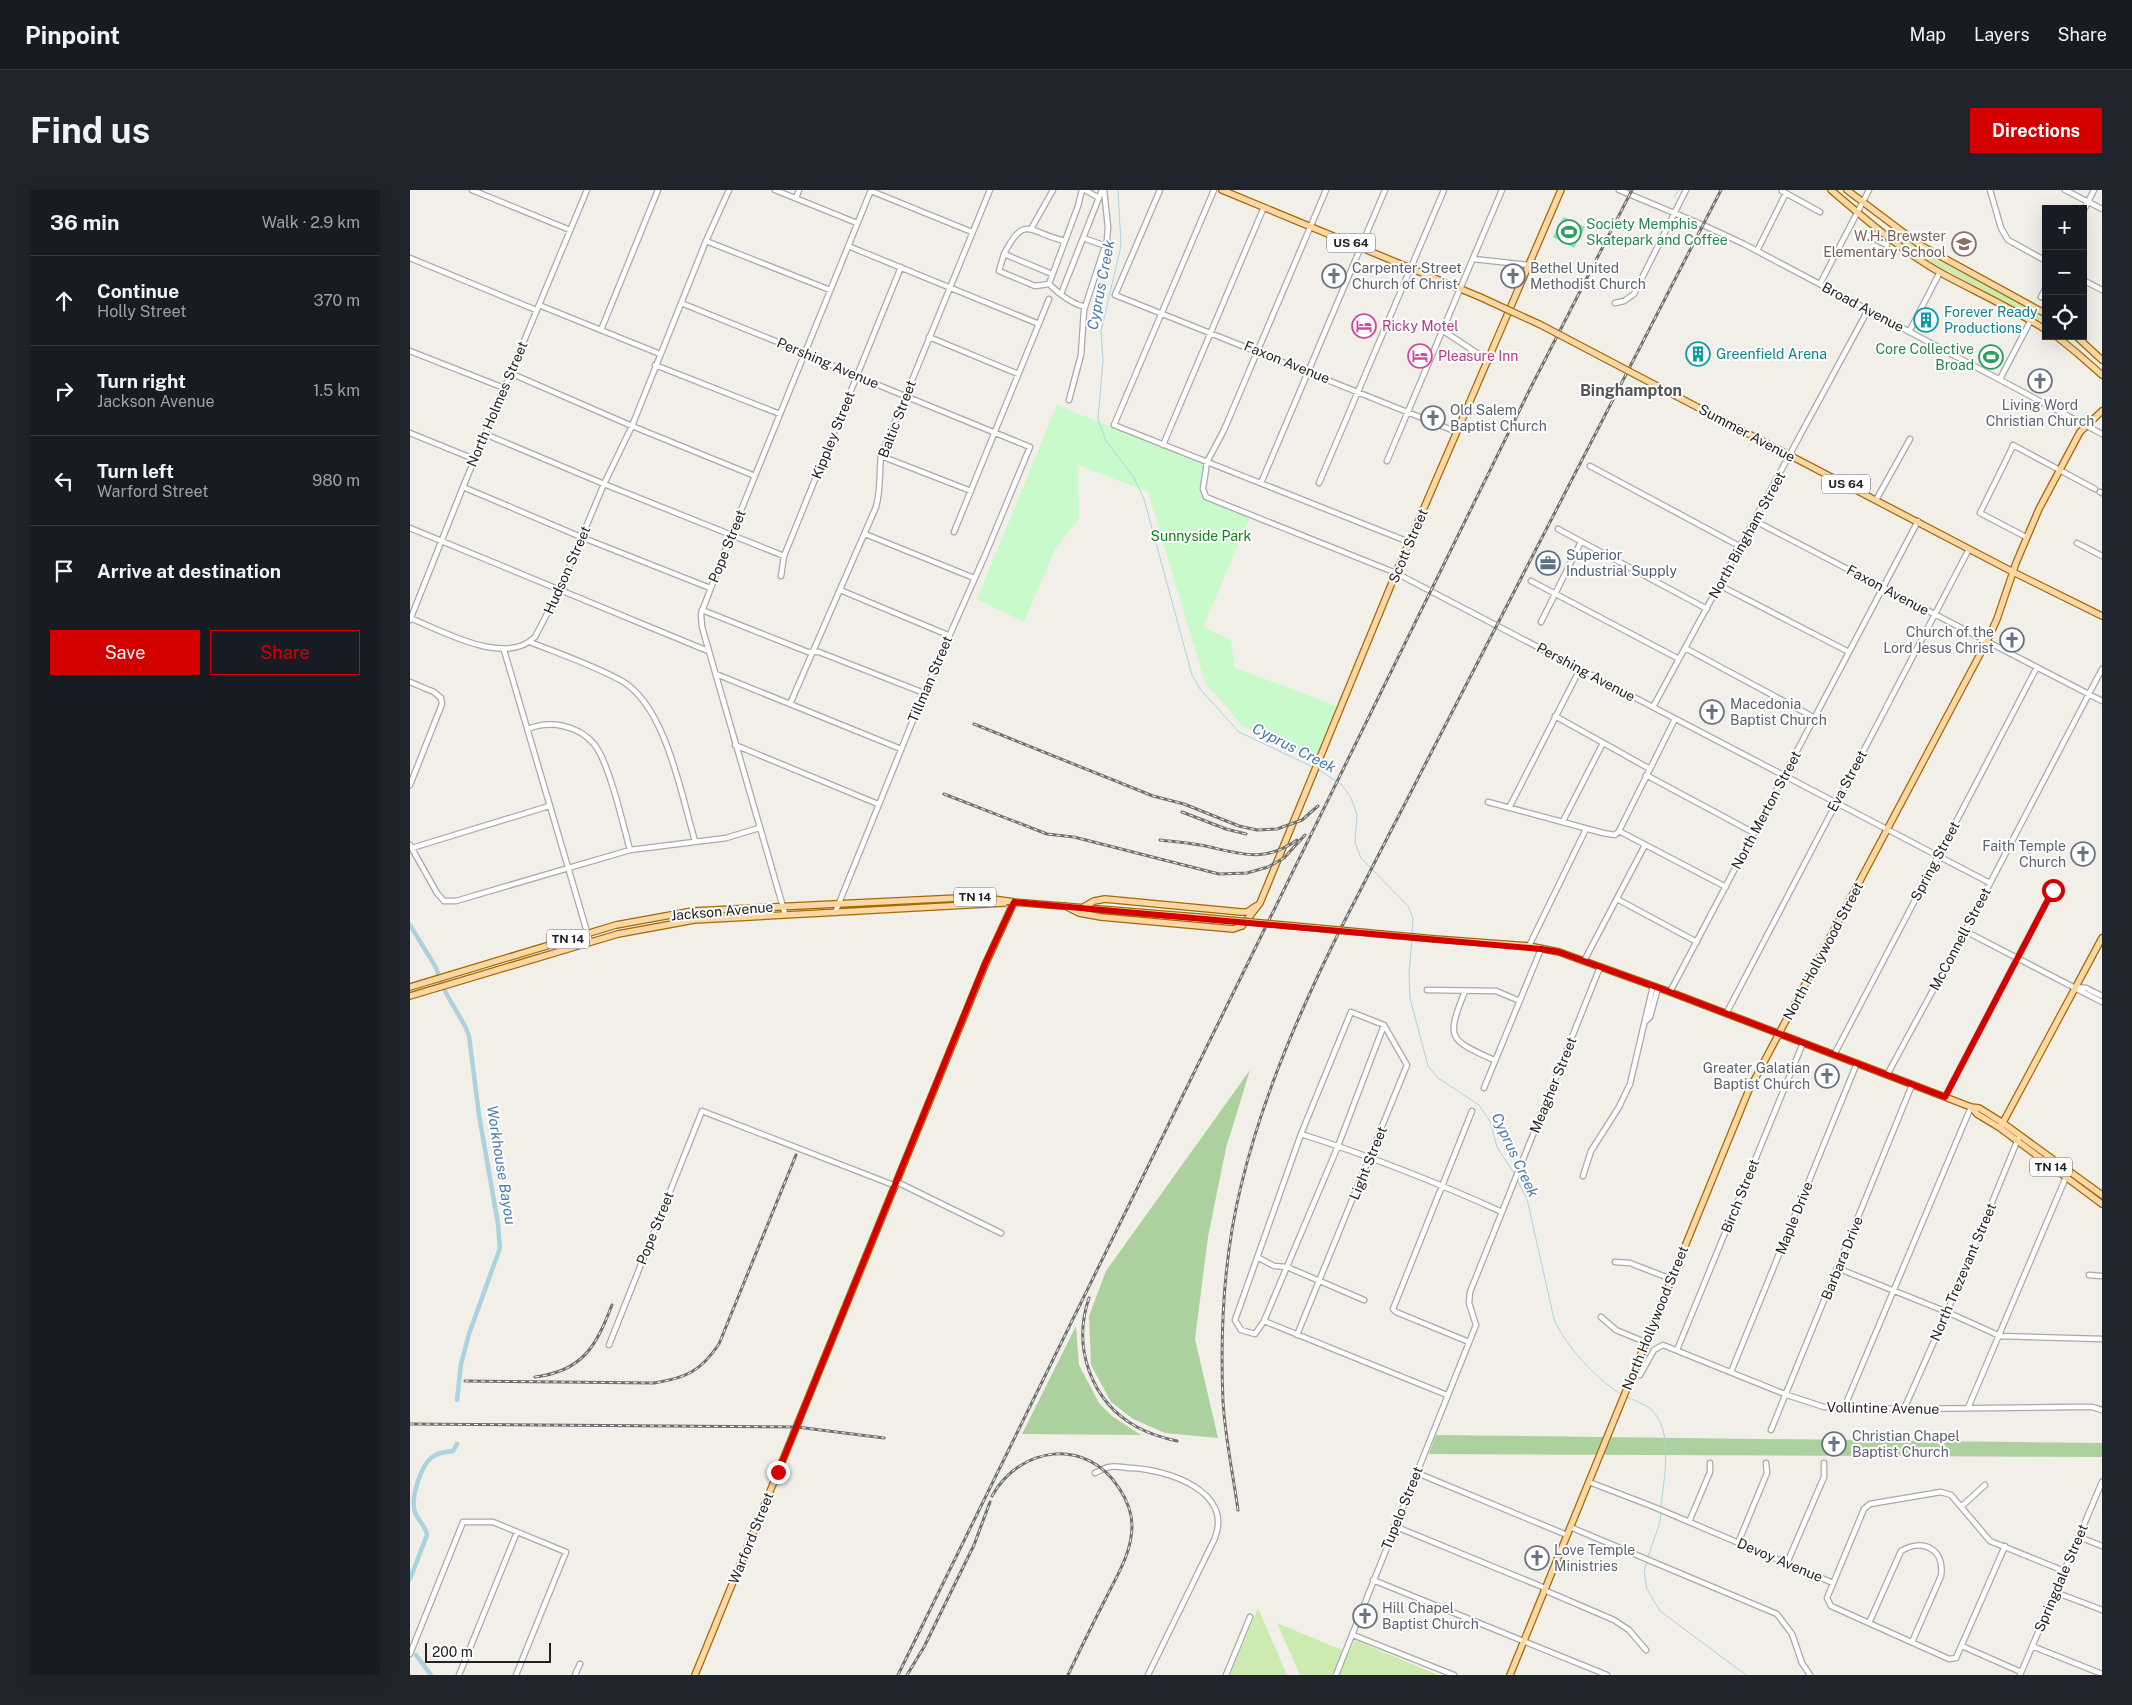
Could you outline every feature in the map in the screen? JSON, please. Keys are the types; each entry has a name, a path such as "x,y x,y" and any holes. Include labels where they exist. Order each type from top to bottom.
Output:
{"main road":[{"name":"Summer Avenue","path":"1222,190 1480,296 1541,325 2013,572 2102,616"},
{"name":"Scott Street","path":"1065,906 1079,913 1101,917 1233,929 1242,926 1260,903 1409,542 1561,190"},
{"path":"1831,190 1857,212 1940,272 2042,327"},
{"path":"1847,190 1920,245 2042,312"},
{"path":"2061,340 2102,375"},
{"path":"2080,340 2102,360"},
{"name":"North Hollywood Street","path":"1510,1675 1748,1092 1987,641 1997,619 2026,537 2059,470 2080,432 2102,411"},
{"name":"Jackson Avenue","path":"410,987 616,925 693,911 979,897 1014,902 1529,946 1584,961 1971,1107 1979,1108 1992,1116 2064,1177 2102,1204"},
{"path":"1084,907 1094,901 1105,899 1247,912 1260,903"},
{"name":"Jackson Avenue","path":"410,996 618,934 694,920 935,908 1014,902"},
{"name":"Warford Street","path":"695,1675 897,1184 985,964 1014,902"},
{"path":"2001,1125 2102,938"},
{"name":"Jackson Avenue","path":"1971,1107 1977,1114 2001,1125"},
{"path":"1992,1116 2002,1115 2010,1110"},
{"name":"Jackson Avenue","path":"2018,1138 2069,1170 2102,1195"}],"street":[{"path":"472,190 570,230"},
{"name":"North Holmes Street","path":"410,619 474,459 587,190"},
{"path":"601,330 658,190"},
{"name":"Hudson Street","path":"530,642 542,627 559,591 604,484 632,426 655,365 729,190"},
{"path":"775,190 857,223"},
{"path":"796,198 799,190"},
{"path":"871,190 972,232"},
{"name":"Pope Street","path":"785,914 708,651 702,627 702,610 871,190"},
{"name":"Baltic Street","path":"790,704 880,495 879,471 881,456 990,190"},
{"path":"1030,229 1053,190"},
{"path":"1049,284 1083,190 1099,198"},
{"path":"1061,294 1103,190"},
{"path":"1069,400 1081,355 1084,307 1106,246 1108,226 1103,190"},
{"name":"Faxon Avenue","path":"1160,190 1116,295 1457,432"},
{"path":"1214,190 1114,425 1409,542"},
{"path":"1207,462 1224,430 1326,190"},
{"path":"1261,483 1385,190"},
{"path":"1319,482 1444,190"},
{"path":"1387,461 1502,190"},
{"name":"Broad Avenue","path":"1619,190 1676,213 1757,251 2087,424 2102,434"},
{"path":"1615,303 1624,301 1634,294 1686,190"},
{"path":"1820,284 1869,190"},
{"path":"1990,190 2001,228 2008,240 2042,259"},
{"path":"2065,190 2102,209"},
{"path":"2086,205 2094,190"},
{"path":"1757,251 1784,192 1820,212"},
{"path":"1164,445 1264,207"},
{"path":"1870,237 1877,227"},
{"path":"1049,284 1035,286 999,271 1004,254 1017,232 1030,229 1065,241"},
{"path":"1861,232 1887,245"},
{"path":"1083,238 1106,246"},
{"path":"706,241 830,290"},
{"path":"848,246 1039,324"},
{"path":"1004,254 1052,274"},
{"path":"410,258 536,310"},
{"path":"1473,259 1529,264"},
{"name":"Kippley Street","path":"782,576 784,556 901,267"},
{"path":"1909,332 1940,272"},
{"path":"2087,282 2102,290"},
{"path":"1049,284 1076,304 1084,307"},
{"path":"954,532 1048,299"},
{"name":"Pershing Avenue","path":"681,303 805,352 856,376 1030,448"},
{"path":"539,305 660,354"},
{"name":"North Bingham Street","path":"1653,707 1868,310"},
{"path":"2000,380 2031,320"},
{"path":"1442,330 1488,361"},
{"path":"929,337 1018,374"},
{"path":"410,351 504,388"},
{"path":"655,365 780,414"},
{"path":"510,373 632,426 755,476"},
{"path":"410,432 474,459"},
{"path":"485,434 784,556"},
{"path":"1876,500 1910,439"},
{"path":"2026,537 1980,512 2012,445 2099,492"},
{"name":"Tillman Street","path":"835,913 948,635 1030,448"},
{"path":"881,456 971,491"},
{"name":"Pershing Avenue","path":"1207,462 1203,489 1206,497 1396,573 1990,883"},
{"path":"1590,466 1741,547"},
{"path":"463,487 581,537 710,588"},
{"name":"Faxon Avenue","path":"1755,521 2102,701"},
{"name":"North Merton Street","path":"1670,992 1918,522"},
{"path":"410,528 708,651"},
{"path":"1558,529 1707,609"},
{"path":"864,534 974,578"},
{"path":"1540,622 1581,542"},
{"path":"2077,543 2102,556"},
{"name":"Eva Street","path":"1726,1014 1969,549"},
{"path":"1531,581 1679,659"},
{"path":"1720,585 1849,652"},
{"path":"840,590 948,635"},
{"path":"702,610 808,652 813,651 924,693"},
{"path":"410,619 481,646 504,650 530,642 623,682 642,701 658,722 666,741 695,841"},
{"path":"1685,648 1815,718"},
{"path":"504,650 590,942"},
{"name":"Spring Street","path":"1834,1055 2037,667"},
{"path":"1508,808 1580,668"},
{"name":"McConnell Street","path":"1887,1075 1965,931 2102,669"},
{"path":"716,674 901,749"},
{"path":"410,682 434,692 441,698 442,704 410,785"},
{"path":"1555,716 1650,769"},
{"path":"1488,802 1614,835 1619,831 1675,719"},
{"path":"528,729 541,724 561,726 574,729 594,743 603,757 630,850"},
{"path":"1563,821 1603,743"},
{"path":"735,745 878,804"},
{"path":"1646,775 1754,833"},
{"path":"549,806 411,847 437,893 444,900 456,901 630,850 726,838 759,828"},
{"path":"1529,946 1586,829"},
{"path":"1619,831 1726,887"},
{"path":"1584,961 1645,845"},
{"path":"1945,1097 2053,890"},
{"path":"935,899 935,908"},
{"path":"1617,899 1696,942"},
{"path":"693,911 694,920"},
{"path":"1965,931 2102,1002"},
{"path":"1484,1088 1541,949"},
{"name":"Meagher Street","path":"1469,1342 1476,1324 1469,1303 1470,1292 1600,967"},
{"path":"1583,1176 1591,1151 1630,1084 1655,987"},
{"path":"2075,987 2086,988 2102,996"},
{"path":"1427,990 1496,991 1520,1001"},
{"path":"1465,991 1454,1020 1453,1031 1464,1047 1494,1060"},
{"path":"1351,1012 1384,1025 1338,1146 1264,1321 1255,1334 1241,1330 1235,1320 1238,1309 1301,1134 1351,1012"},
{"name":"Light Street","path":"1297,1335 1407,1066 1384,1025"},
{"name":"Birch Street","path":"1678,1350 1803,1043"},
{"name":"Maple Drive","path":"1731,1372 1857,1063"},
{"name":"Barbara Drive","path":"1771,1430 1787,1395 1912,1085"},
{"path":"1844,1408 1971,1107"},
{"name":"Pope Street","path":"609,1345 702,1111 897,1184"},
{"path":"1469,1342 1393,1310 1472,1111"},
{"path":"1301,1134 1371,1157 1443,1185 1502,1212"},
{"name":"North Trezevant Street","path":"1904,1409 1947,1312 2018,1138"},
{"path":"1968,1408 2000,1336 2064,1177 2069,1170"},
{"path":"897,1184 1001,1233"},
{"path":"1256,1257 1274,1266 1287,1267 1364,1300"},
{"path":"1615,1262 1630,1263 1671,1279"},
{"path":"1837,1268 1947,1312 2000,1336 2102,1339"},
{"path":"2089,1275 2102,1276"},
{"path":"1601,1318 1616,1330 1645,1342"},
{"path":"1264,1321 1447,1395"},
{"name":"Tupelo Street","path":"1336,1675 1469,1342"},
{"name":"Vollintine Avenue","path":"1633,1373 1640,1375 1654,1350 1663,1344 1812,1405 1844,1408 1904,1409 2072,1406 2092,1407 2102,1410"},
{"path":"1689,1522 1710,1472 1710,1463"},
{"path":"1738,1543 1767,1473 1766,1463"},
{"path":"1787,1564 1824,1477 1824,1463"},
{"path":"1095,1473 1111,1466 1150,1469 1171,1474 1190,1483 1204,1495 1217,1514 1220,1526 1215,1538 1148,1675"},
{"path":"1417,1473 1567,1535"},
{"name":"Devoy Avenue","path":"1589,1482 1654,1507 1833,1583 1827,1598 1831,1606 1949,1659 1956,1658 1962,1646"},
{"name":"Springdale Street","path":"2020,1673 2102,1483"},
{"path":"1961,1507 1985,1485"},
{"path":"1833,1583 1864,1509 1870,1504 1941,1492 1951,1495 1990,1540 2064,1571"},
{"path":"410,1654 463,1522 493,1522 566,1552 516,1675"},
{"path":"1394,1526 1614,1620 1629,1630 1646,1650"},
{"path":"1570,1527 1777,1614 1792,1634 1802,1663 1810,1675"},
{"path":"460,1675 517,1532"},
{"path":"2079,1537 2102,1546"},
{"path":"1869,1623 1901,1551 1911,1545 1923,1544 1929,1547 1939,1558 1942,1568 1941,1576 1912,1642"},
{"path":"2005,1546 1962,1646 2020,1673"},
{"path":"1373,1580 1607,1675"},
{"path":"2055,1592 2102,1610"},
{"path":"1226,1675 1250,1617"},
{"path":"1353,1635 1454,1675"},
{"path":"2032,1646 2102,1674"},
{"path":"575,1675 580,1664"}],"green space":[{"name":"Society Memphis Skatepark and Coffee","path":"1564,217 1585,227 1574,248 1553,237"},
{"path":"1891,231 1928,255 2023,305 2042,317 2042,322 1934,264 1889,233"},
{"name":"Sunnyside Park","path":"1057,405 1207,466 1203,489 1206,497 1251,515 1203,627 1231,640 1235,668 1337,706 1314,761 1243,726 1205,683 1148,492 1078,465 1079,519 1055,549 1024,622 977,599"},
{"path":"1250,1070 1226,1148 1208,1237 1195,1339 1218,1438 1165,1433 1133,1419 1111,1402 1091,1365 1089,1316 1106,1271"},
{"path":"1076,1326 1079,1365 1099,1403 1112,1416 1141,1435 1022,1434"},
{"path":"1436,1435 2102,1443 2102,1457 1429,1454"},
{"path":"1258,1608 1287,1675 1230,1675"},
{"path":"1277,1623 1349,1653 1355,1640 1438,1675 1300,1675"}],"waterway":[{"name":"Cyprus Creek","path":"1118,190 1121,246 1101,331 1103,360 1098,419 1106,441 1133,476 1144,499 1192,675 1200,689 1239,732 1313,767"},
{"path":"1674,197 1679,190"},
{"name":"Cyprus Creek","path":"1319,770 1342,785 1351,798 1357,815 1355,843 1361,858 1408,906 1413,918 1412,935"},
{"name":"Workhouse Bayou","path":"410,925 435,966 446,993 469,1036 479,1115 498,1224 500,1248 469,1334 461,1364 457,1400"},
{"name":"Cyprus Creek","path":"1412,939 1409,973 1410,998 1428,1066 1438,1078 1479,1105 1490,1121 1497,1147 1515,1175"},
{"name":"Cyprus Creek","path":"1516,1178 1527,1199 1554,1319 1566,1340 1583,1362 1604,1382 1623,1395"},
{"name":"Cyprus Creek","path":"1627,1397 1648,1407 1657,1416 1662,1427 1666,1455 1661,1509"},
{"name":"Workhouse Bayou","path":"410,1579 427,1535 415,1512 414,1499 417,1483 427,1462 433,1456 453,1451 457,1444"},
{"name":"Cyprus Creek","path":"1648,1557 1660,1522 1661,1513"},
{"name":"Cyprus Creek","path":"1647,1561 1644,1571 1647,1589 1660,1611 1746,1675"},
{"name":"Workhouse Bayou","path":"416,1655 431,1675"}],"railway":[{"path":"898,1675 1530,389 1632,190"},
{"path":"1238,1510 1227,1442 1223,1401 1224,1293 1235,1212 1250,1152 1272,1084 1313,986 1344,922 1721,190"},
{"path":"974,724 1153,796 1184,804 1239,826 1257,830 1277,829 1302,820 1318,806"},
{"path":"944,794 1047,834 1074,837 1219,874 1247,873 1268,867 1284,858 1305,835"},
{"path":"1182,812 1226,829 1246,834"},
{"path":"1160,840 1198,844 1255,855 1275,852 1297,840"},
{"path":"465,1381 654,1383 675,1379 692,1372 706,1361 719,1344 796,1155"},
{"path":"1089,1298 1084,1317 1083,1335 1089,1372 1097,1388 1121,1416 1137,1427 1157,1436 1177,1441"},
{"path":"535,1377 565,1369 586,1354 600,1333 612,1305"},
{"path":"410,1424 797,1427 884,1438"},
{"path":"992,1496 1004,1479 1019,1466 1036,1458 1054,1454 1072,1455 1089,1461 1105,1472 1119,1488 1127,1502 1132,1526 1126,1555 1068,1675"},
{"path":"907,1675 924,1647 974,1545 990,1502"}],"place":[{"name":"Society Memphis Skatepark and Coffee","path":"1569,232"},
{"name":"W.H. Brewster Elementary School","path":"1964,244"},
{"name":"Carpenter Street Church of Christ","path":"1334,276"},
{"name":"Bethel United Methodist Church","path":"1513,276"},
{"name":"Forever Ready Productions","path":"1926,320"},
{"name":"Ricky Motel","path":"1364,326"},
{"name":"Greenfield Arena","path":"1698,354"},
{"name":"Pleasure Inn","path":"1420,356"},
{"name":"Core Collective Broad","path":"1991,357"},
{"name":"Living Word Christian Church","path":"2040,381"},
{"name":"Old Salem Baptist Church","path":"1433,418"},
{"name":"Superior Industrial Supply","path":"1548,563"},
{"name":"Church of the Lord Jesus Christ","path":"2012,640"},
{"name":"Macedonia Baptist Church","path":"1712,712"},
{"name":"Faith Temple Church","path":"2083,854"},
{"name":"Greater Galatian Baptist Church","path":"1827,1076"},
{"name":"Christian Chapel Baptist Church","path":"1834,1444"},
{"name":"Love Temple Ministries","path":"1537,1558"},
{"name":"Hill Chapel Baptist Church","path":"1365,1616"}],"district":[{"name":"Binghampton","path":"1631,390"}],"route":[{"path":"778,1472 985,964 1014,902 1529,946 1559,952 1670,992 1945,1097 2053,890"}]}
